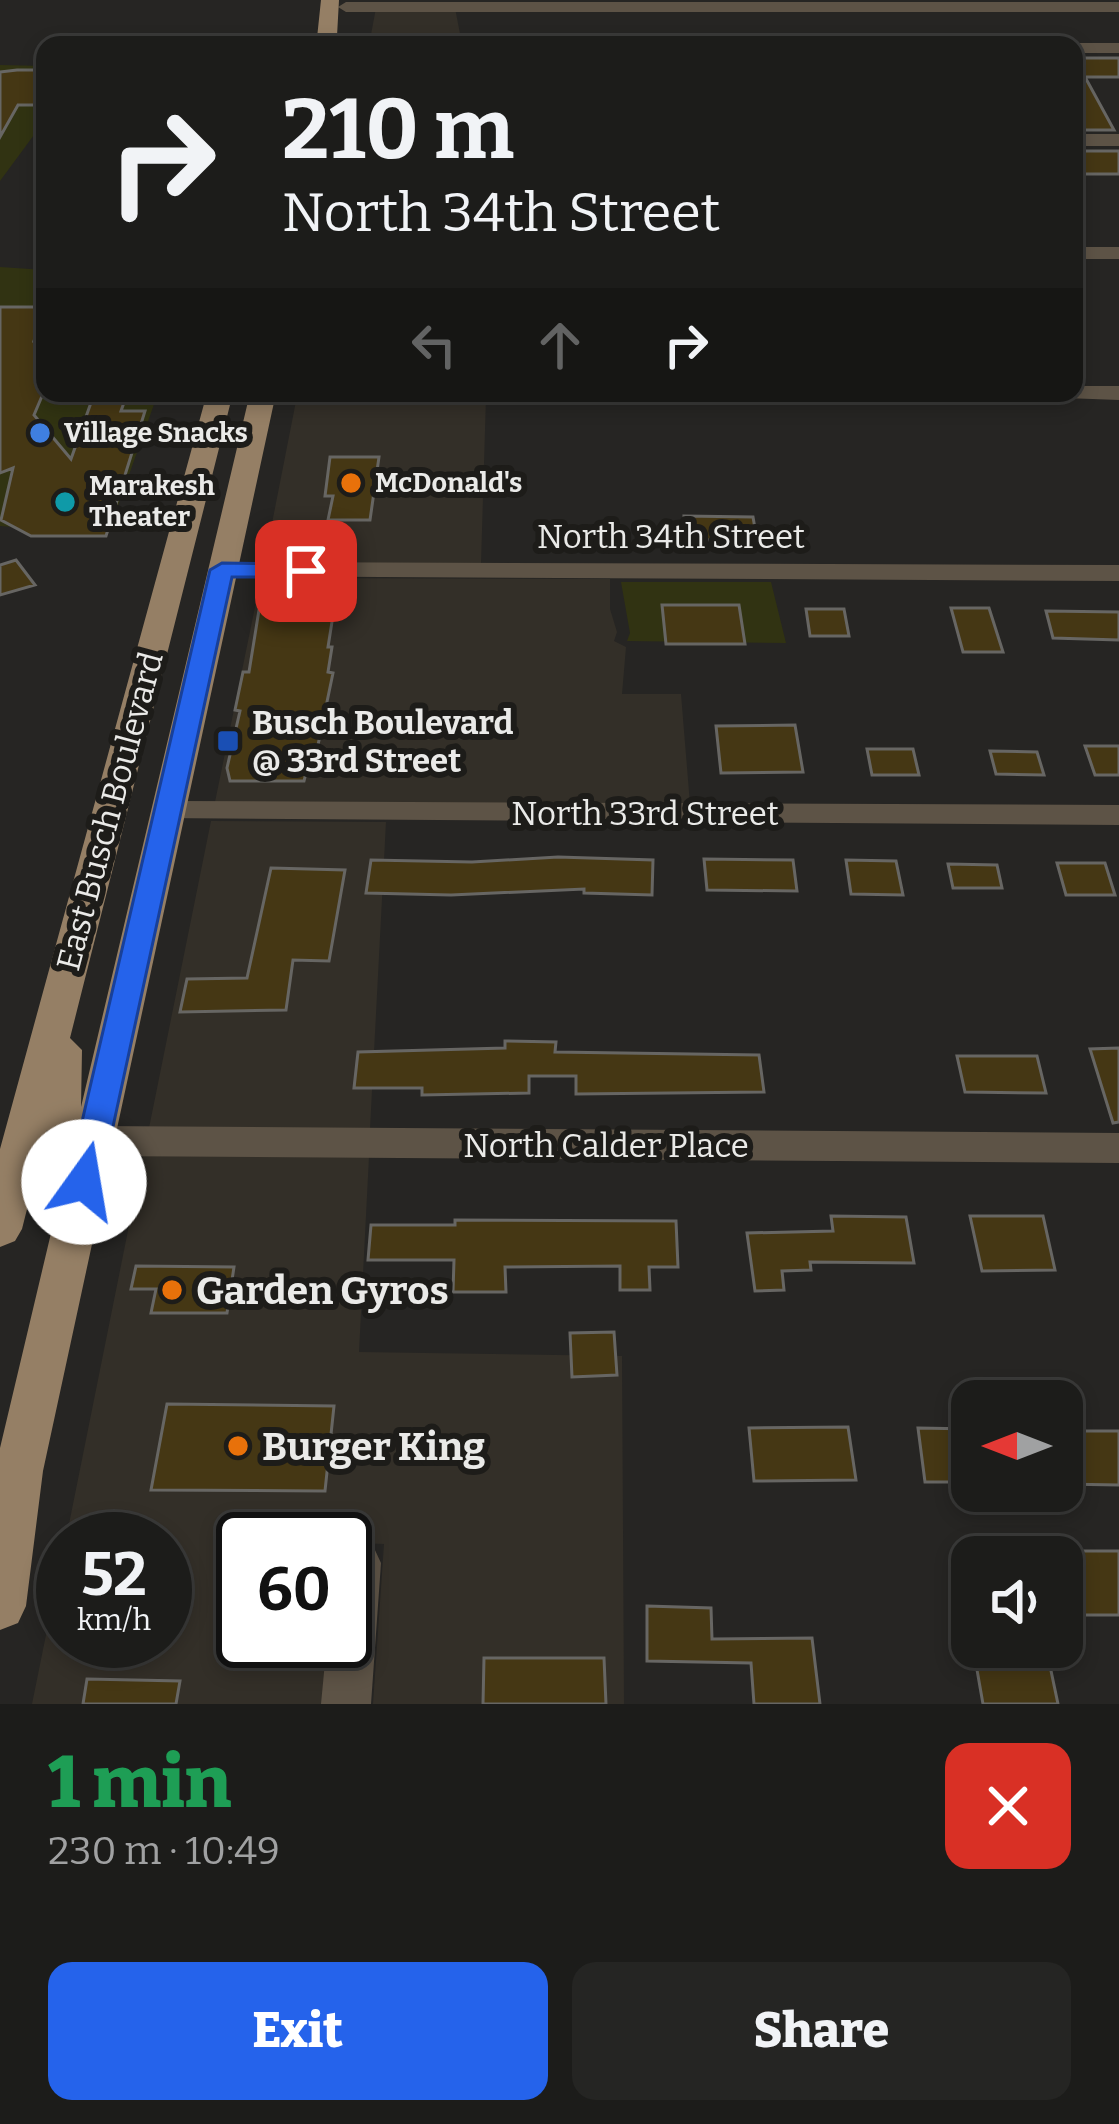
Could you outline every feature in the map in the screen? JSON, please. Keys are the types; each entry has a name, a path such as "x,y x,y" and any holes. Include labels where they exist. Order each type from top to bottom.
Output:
{"main road":[{"path":"311,36 314,0"},
{"path":"328,36 341,2"},
{"name":"East Busch Boulevard","path":"0,1229 218,402"},
{"name":"East Busch Boulevard","path":"0,1606 20,1471 261,402"},
{"path":"207,441 202,524 208,548 222,570"},
{"path":"89,886 62,1055 60,1109 67,1129 93,1142"}],"street":[{"path":"401,7 437,0"},
{"path":"341,2 401,7 885,3 1119,7"},
{"path":"1083,48 1119,48"},
{"path":"1083,140 1119,140"},
{"path":"1083,253 1119,253"},
{"path":"1083,393 1119,393"},
{"name":"North 34th Street","path":"222,570 1119,574"},
{"name":"North 33rd Street","path":"170,812 1119,815"},
{"name":"North Calder Place","path":"93,1142 1119,1148"},
{"path":"346,1704 349,1668"}],"shaded area":[{"path":"376,8 455,8 460,36 371,36"},
{"path":"296,402 486,402 481,564 264,564"},
{"path":"261,578 610,579 614,641 626,647 622,694 681,694 690,804 215,802"},
{"path":"211,821 386,822 370,1129 149,1128"},
{"path":"143,1156 369,1157 359,1352 622,1356 624,1704 373,1704 384,1544 372,1544 372,1512 216,1512 216,1668 325,1668 322,1704 32,1704 39,1668 192,1668 192,1512 71,1512"}],"green space":[{"path":"0,65 36,66 36,132 0,181"},
{"path":"0,267 36,269 36,402 155,402 108,534 0,526"},
{"path":"621,582 771,582 786,643 627,641 630,633"}],"building":[{"path":"1083,58 1119,58 1119,77 1085,77 1114,130 1083,130"},
{"path":"36,70 36,105 18,105 0,137 0,72"},
{"path":"1083,151 1119,151 1119,174 1083,174"},
{"path":"0,307 36,307 40,402 34,415 71,459 91,402 124,402 121,411 145,411 106,536 31,536 1,520 13,468 0,473"},
{"path":"330,457 379,457 370,520 328,520 333,496 325,496"},
{"path":"684,516 753,517 757,540 686,540"},
{"path":"16,560 35,585 0,595 0,565"},
{"path":"326,596 335,603 328,647 332,647 328,672 333,673 313,769 307,769 304,781 230,781 227,768 240,711 235,710 243,672 249,672 259,610 276,605 277,597"},
{"path":"662,605 739,605 745,644 666,644"},
{"path":"951,608 989,608 1003,652 963,652"},
{"path":"806,609 844,609 849,636 810,636"},
{"path":"1046,611 1119,612 1119,640 1053,638"},
{"path":"795,725 803,772 721,773 716,726"},
{"path":"1085,746 1119,746 1119,775 1095,775"},
{"path":"867,749 913,749 919,775 872,775"},
{"path":"990,751 1037,752 1044,775 996,774"},
{"path":"558,857 653,860 652,895 584,893 584,889 366,893 371,860 472,862"},
{"path":"704,859 793,860 797,891 707,890"},
{"path":"846,860 896,861 903,895 851,894"},
{"path":"1057,863 1105,863 1115,895 1066,895"},
{"path":"948,864 997,865 1002,888 953,888"},
{"path":"271,868 345,870 329,961 293,960 286,1010 180,1012 187,979 247,978"},
{"path":"505,1041 556,1042 555,1052 759,1055 764,1092 576,1094 576,1076 529,1076 529,1093 422,1095 422,1088 354,1088 358,1052 505,1048"},
{"path":"1119,1048 1119,1122 1113,1123 1090,1049"},
{"path":"957,1056 1037,1056 1046,1093 965,1092"},
{"path":"831,1216 906,1217 914,1263 810,1262 811,1270 782,1271 784,1290 755,1291 747,1233 833,1231"},
{"path":"970,1216 1043,1216 1055,1270 982,1271"},
{"path":"455,1220 676,1221 678,1267 649,1267 650,1290 620,1290 620,1266 505,1267 506,1292 453,1292 454,1260 368,1260 371,1225 455,1225"},
{"path":"136,1266 234,1267 227,1313 151,1313 156,1289 131,1289"},
{"path":"614,1332 617,1375 572,1377 570,1333"},
{"path":"167,1404 334,1406 325,1491 151,1490"},
{"path":"848,1427 856,1480 754,1481 749,1428"},
{"path":"918,1428 951,1429 951,1482 925,1482"},
{"path":"1083,1431 1119,1431 1119,1485 1083,1484"},
{"path":"1083,1551 1119,1551 1119,1615 1083,1615"},
{"path":"647,1606 711,1608 712,1639 812,1638 820,1704 754,1704 751,1663 647,1661"},
{"path":"484,1658 604,1658 606,1704 483,1704"},
{"path":"977,1668 1050,1668 1058,1704 983,1704"},
{"path":"87,1679 180,1681 176,1704 83,1704"}],"place":[{"name":"Village Snacks","path":"40,433"},
{"name":"McDonald's","path":"351,483"},
{"name":"Marakesh Theater","path":"65,502"},
{"name":"Busch Boulevard @ 33rd Street","path":"228,741"},
{"name":"Garden Gyros","path":"172,1290"},
{"name":"Burger King","path":"238,1446"}],"route":[{"path":"84,1182 222,570 306,571"}]}
